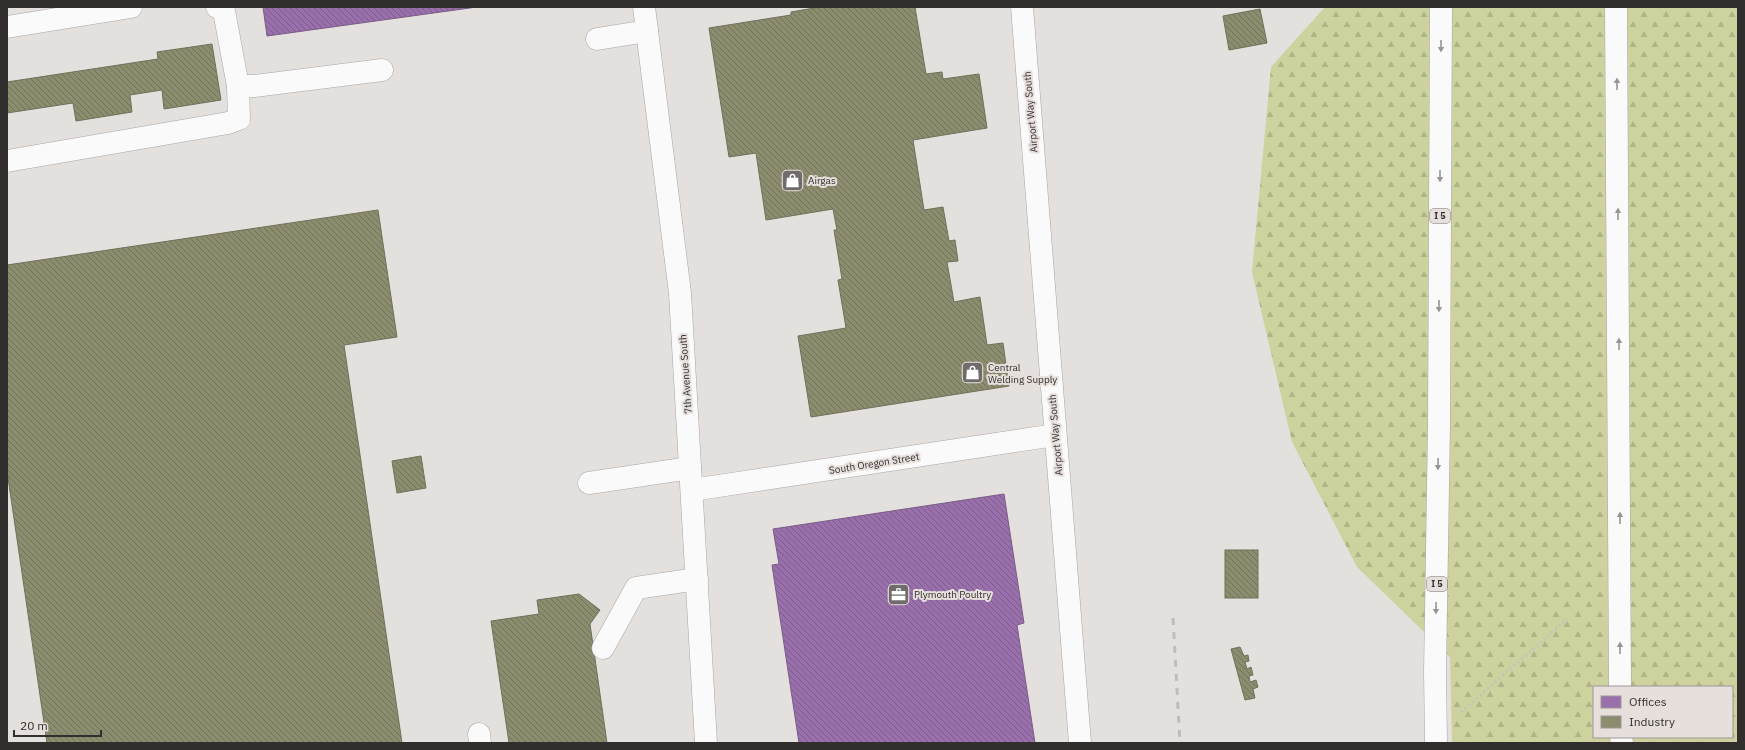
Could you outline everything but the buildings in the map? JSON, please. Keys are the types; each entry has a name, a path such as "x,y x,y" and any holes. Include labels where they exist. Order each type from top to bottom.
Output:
{"main road":[{"path":"7,27 131,7"},
{"path":"7,161 228,123 239,119 238,86 224,11 216,7"},
{"name":"7th Avenue South","path":"644,7 680,293 706,743"},
{"name":"Airport Way South","path":"1022,7 1080,743"},
{"name":"I 5","path":"1436,743 1435,672 1439,425 1441,7"},
{"path":"1616,7 1620,686"},
{"path":"597,39 647,31"},
{"path":"238,86 254,86 382,70"},
{"name":"South Oregon Street","path":"692,490 1055,435"},
{"path":"589,483 690,468"},
{"path":"602,648 636,588 697,579"}],"path":[{"path":"1456,717 1567,619"}],"green space":[{"path":"1325,7 1738,7 1738,743 1452,743 1450,657 1357,567 1292,442 1252,272 1271,67"}],"railway":[{"path":"1173,618 1180,743"}],"place":[{"name":"Airgas","path":"793,180"},
{"name":"Central Welding Supply","path":"972,373"},
{"name":"Plymouth Poultry","path":"898,594"}]}
